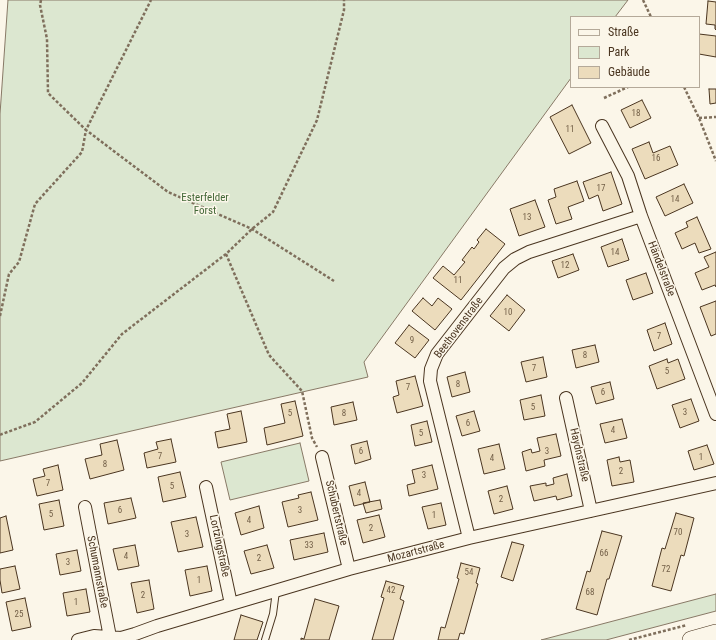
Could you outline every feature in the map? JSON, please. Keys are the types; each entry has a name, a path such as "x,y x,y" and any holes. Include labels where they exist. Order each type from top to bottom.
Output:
{"street":[{"name":"Händelstraße","path":"602,126 628,176 641,216 716,414"},
{"name":"Beethovenstraße","path":"469,538 430,381 431,369 437,354 504,268 515,259 529,252 641,216"},
{"name":"Haydnstraße","path":"566,398 592,511"},
{"name":"Schubertstraße","path":"322,457 349,569"},
{"name":"Mozartstraße","path":"78,640 94,636 117,638 135,634 157,626 349,569 469,538 716,483"},
{"name":"Lortzingstraße","path":"206,487 231,604"},
{"name":"Schumannstraße","path":"85,507 117,638"},
{"path":"689,632 716,633"}],"lane":[{"path":"265,640 274,614 276,591"}],"path":[{"path":"41,0 40,5 47,39 48,93 86,130 168,192 252,229 334,281"},
{"path":"0,316 9,274 19,262 35,204 82,152 86,130 151,0"},
{"path":"0,436 35,422 82,383 122,334 226,254 252,229 274,212 317,120 344,10 344,0"},
{"path":"643,0 651,16"},
{"path":"604,98 626,88"},
{"path":"684,88 699,118 716,161"},
{"path":"699,118 716,117"},
{"path":"226,254 269,355 302,391 312,438 322,457"},
{"path":"629,640 689,632"}],"green space":[{"name":"Esterfelder Forst","path":"8,0 628,0 616,16 570,16 570,79 364,362 368,377 0,461 0,114"},
{"path":"300,443 309,481 230,500 221,462"},
{"path":"716,594 716,611 606,640 541,640"}],"building":[{"path":"708,1 716,2 716,30 715,25 706,24"},
{"path":"700,34 716,36 716,57 700,54"},
{"path":"709,89 716,89 716,103 710,104"},
{"path":"642,100 651,118 630,128 621,110"},
{"path":"572,105 591,143 569,154 550,117"},
{"path":"649,142 653,153 670,146 678,165 645,179 632,149"},
{"path":"611,172 622,204 603,211 598,195 589,199 583,182"},
{"path":"577,181 584,201 568,207 572,219 556,224 548,200 556,197 554,189"},
{"path":"684,184 693,203 665,216 656,197"},
{"path":"535,200 545,227 519,236 510,209"},
{"path":"697,217 711,249 699,253 695,243 682,249 675,233 688,227 686,222"},
{"path":"486,229 505,244 461,300 433,278 443,266 454,275 465,262 462,260 472,247 474,249 479,242 477,240"},
{"path":"622,239 629,260 608,267 601,247"},
{"path":"716,252 716,287 715,285 702,290 695,273 709,267 704,257"},
{"path":"573,254 579,270 558,278 552,261"},
{"path":"646,273 653,293 633,300 626,280"},
{"path":"507,295 525,310 509,331 490,316"},
{"path":"423,298 432,306 438,298 452,309 435,330 412,311"},
{"path":"716,301 716,334 711,336 700,307"},
{"path":"665,323 672,344 654,351 647,330"},
{"path":"409,325 429,340 415,358 395,343"},
{"path":"595,345 599,362 576,368 572,350"},
{"path":"543,357 547,377 526,382 521,362"},
{"path":"667,359 668,363 678,359 685,379 657,389 649,366"},
{"path":"465,372 470,392 452,397 447,377"},
{"path":"415,376 423,406 397,413 393,397 399,395 396,381"},
{"path":"610,382 614,399 596,404 591,387"},
{"path":"541,395 545,416 524,420 520,400"},
{"path":"691,399 699,421 680,428 672,405"},
{"path":"295,401 303,436 267,445 264,428 285,423 281,404"},
{"path":"353,402 357,420 334,425 331,407"},
{"path":"241,411 247,442 218,448 215,432 230,429 227,414"},
{"path":"474,411 480,431 462,436 456,416"},
{"path":"622,419 627,438 605,443 600,424"},
{"path":"427,421 432,442 415,446 411,425"},
{"path":"556,434 561,456 544,460 545,466 526,471 522,452 531,449 532,453 540,451 537,438"},
{"path":"171,439 176,462 147,468 144,453 158,449 156,442"},
{"path":"117,440 124,470 90,479 85,459 102,455 100,444"},
{"path":"367,441 371,459 355,464 351,445"},
{"path":"499,444 505,469 484,474 478,449"},
{"path":"707,445 714,464 694,470 688,451"},
{"path":"619,457 620,462 630,460 634,482 612,486 607,460"},
{"path":"58,465 63,490 37,496 33,479 45,476 43,469"},
{"path":"432,465 438,489 409,496 407,485 415,483 412,470"},
{"path":"180,472 186,497 163,502 158,477"},
{"path":"567,474 572,496 557,500 556,496 534,501 530,486 546,483 546,486 554,484 553,478"},
{"path":"365,482 370,502 354,506 349,486"},
{"path":"507,486 513,509 494,514 488,491"},
{"path":"311,492 318,520 288,527 282,502 299,498 298,495"},
{"path":"131,498 136,518 108,524 104,503"},
{"path":"59,500 64,526 44,530 39,504"},
{"path":"380,500 382,509 366,513 363,503"},
{"path":"441,503 446,525 428,529 422,507"},
{"path":"259,506 264,528 241,535 235,513"},
{"path":"676,513 694,518 684,556 681,555 671,591 652,586 662,548 665,549"},
{"path":"379,515 385,537 363,543 357,520"},
{"path":"6,516 13,550 0,553 0,518"},
{"path":"196,517 203,547 178,552 171,522"},
{"path":"602,531 622,536 609,579 607,579 597,615 576,609 587,571 590,572"},
{"path":"324,533 328,552 294,560 290,540"},
{"path":"512,542 524,545 513,581 501,577"},
{"path":"135,545 139,566 118,570 113,549"},
{"path":"267,545 274,568 251,574 244,551"},
{"path":"77,550 81,571 60,575 56,554"},
{"path":"461,563 480,568 476,583 478,584 464,634 460,633 458,640 438,640 441,627 445,628 459,579 457,578"},
{"path":"15,566 20,589 2,593 0,569"},
{"path":"207,566 212,591 190,596 185,570"},
{"path":"149,580 154,609 137,613 131,583"},
{"path":"386,581 404,586 400,599 404,601 393,640 372,640 384,598 381,597"},
{"path":"86,589 90,612 67,616 63,593"},
{"path":"25,598 31,627 12,631 6,602"},
{"path":"315,599 339,606 329,640 301,640 301,638 304,639"},
{"path":"241,615 263,622 257,640 234,640"}]}
